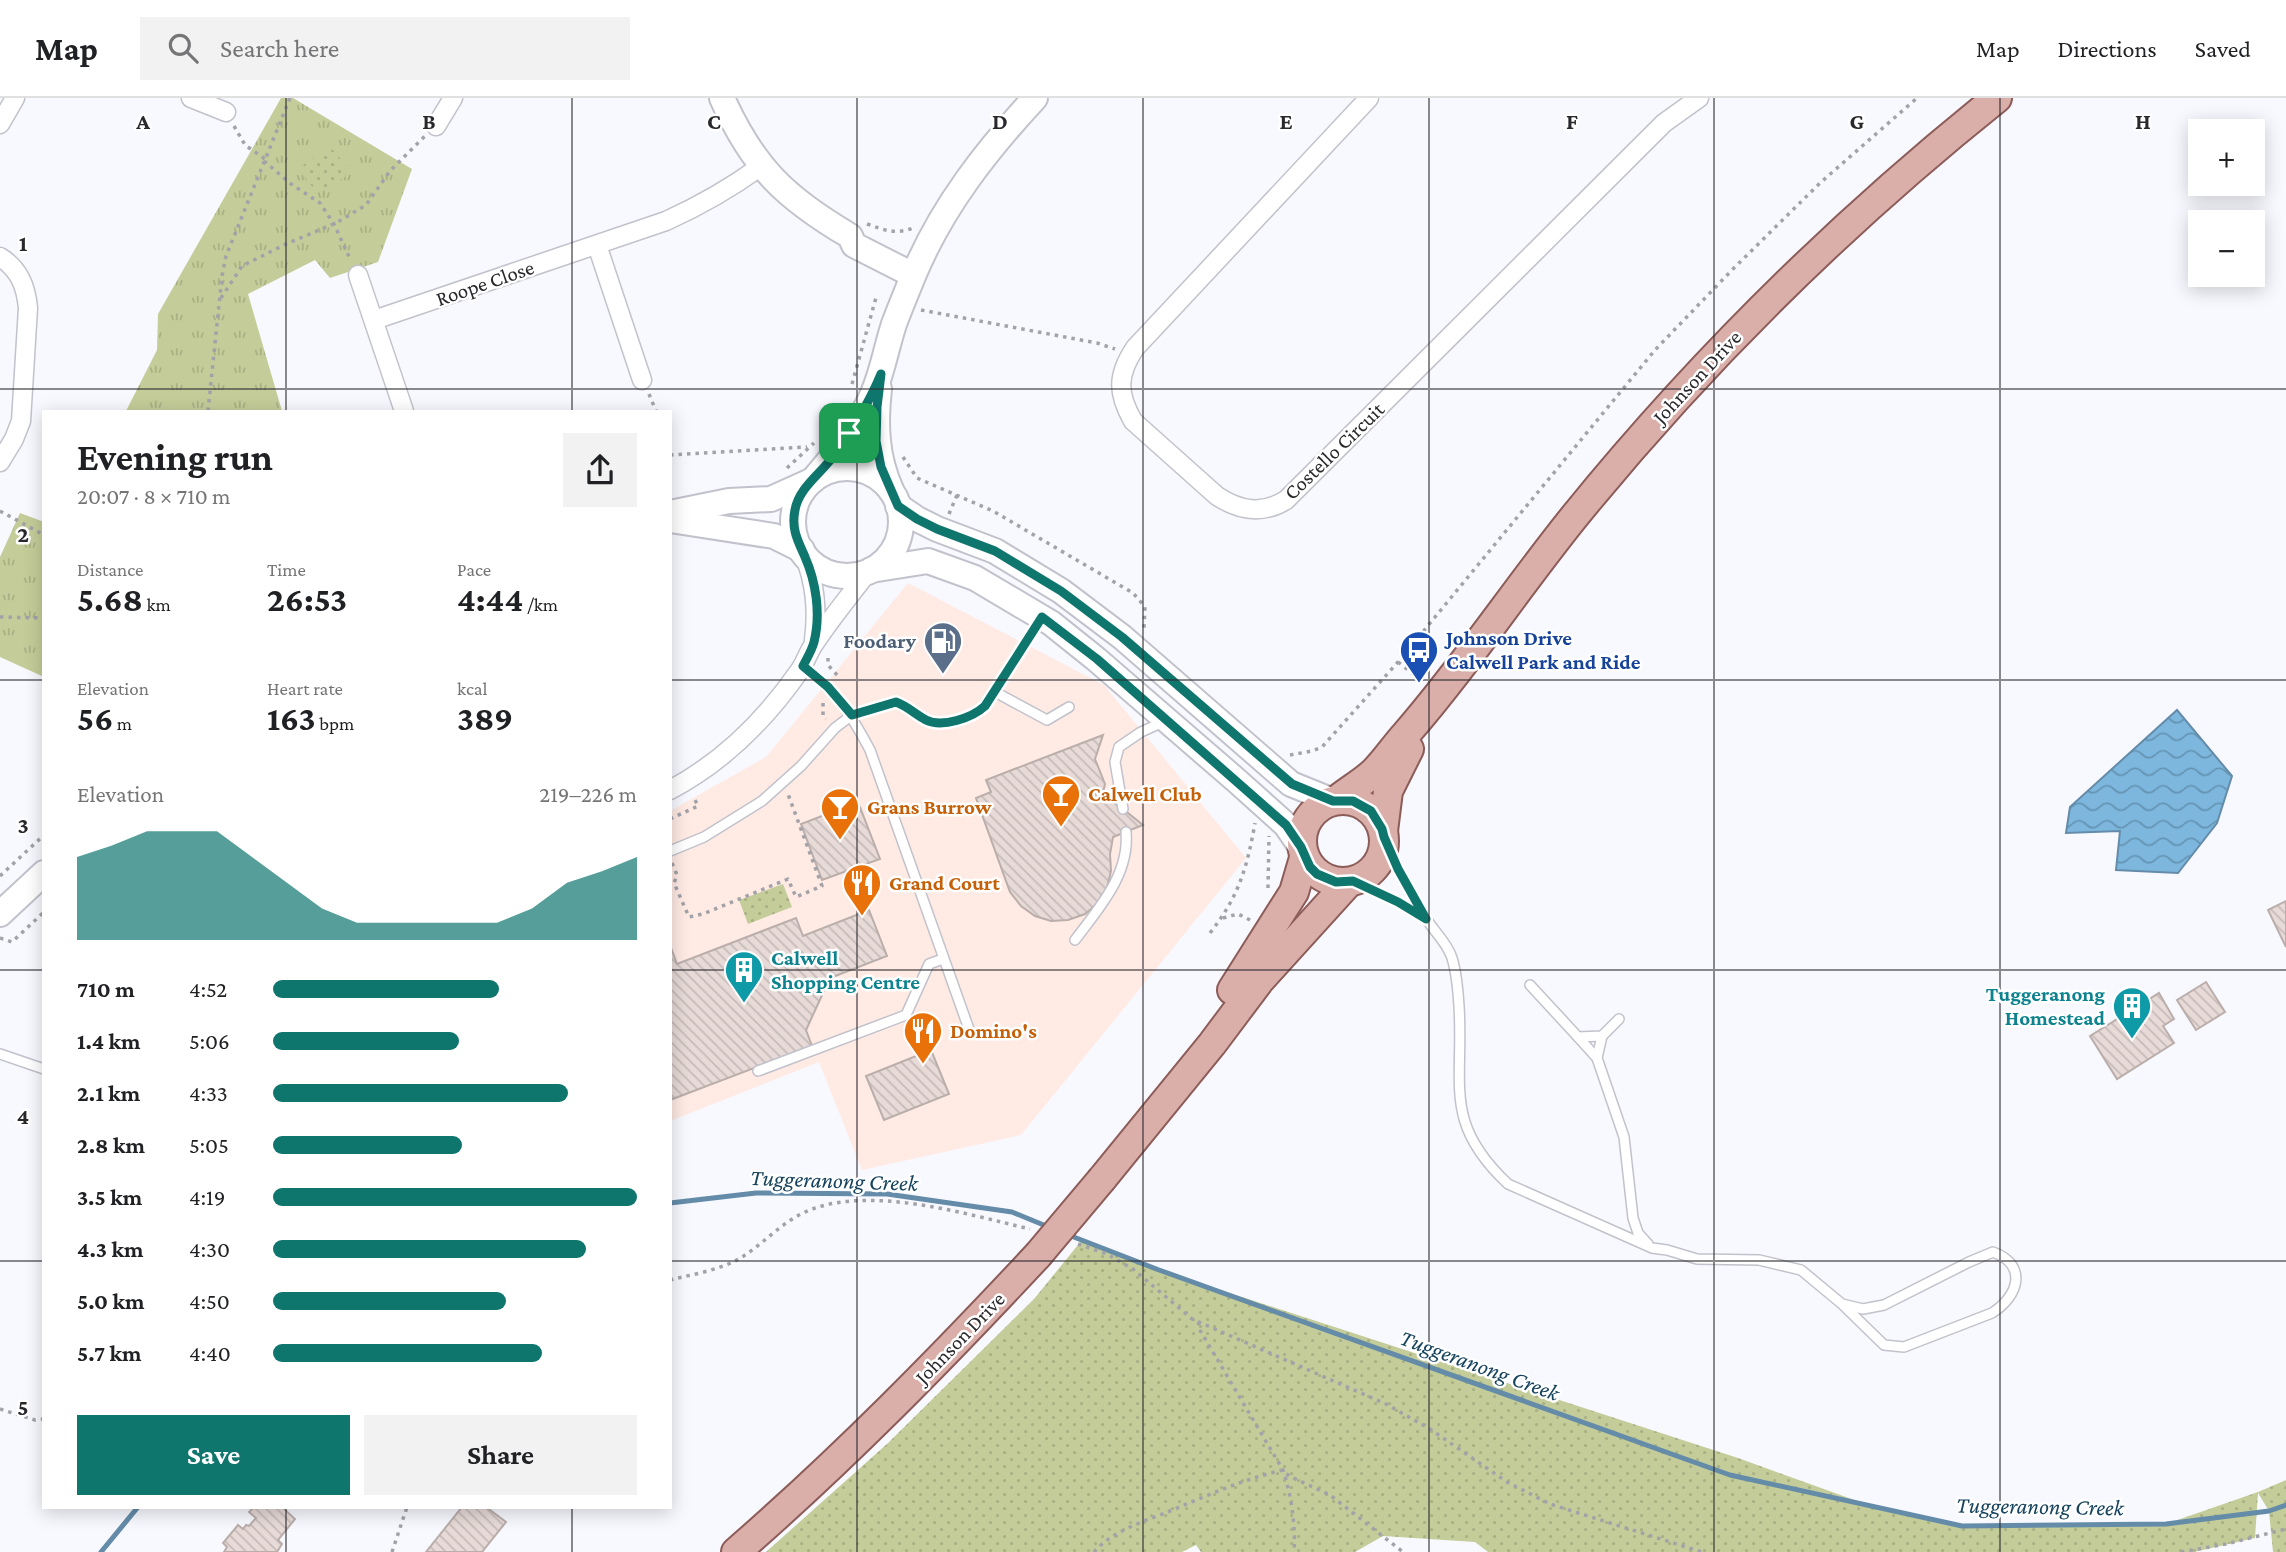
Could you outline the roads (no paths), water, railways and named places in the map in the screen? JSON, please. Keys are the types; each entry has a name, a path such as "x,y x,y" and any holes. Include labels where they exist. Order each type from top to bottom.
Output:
{"main road":[{"name":"Johnson Drive","path":"1335,800 1374,772 1431,689 1656,421 1743,327 1835,237 1930,152 1997,98"},
{"name":"Johnson Drive","path":"1383,834 1388,791 1431,689"},
{"path":"1335,800 1363,804 1378,819 1383,834 1383,850 1374,868 1350,882 1336,882 1317,874 1303,853 1304,825 1310,815 1319,807 1335,800"},
{"name":"Johnson Drive","path":"1162,1103 1294,892 1303,853"},
{"name":"Johnson Drive","path":"736,1552 876,1424 956,1344 1036,1242 1102,1179 1212,1044 1266,972 1350,882"}],"street":[{"path":"0,124 15,98"},
{"path":"191,98 226,113"},
{"path":"436,127 453,98"},
{"path":"722,98 737,130 761,166 797,202 856,229 854,245 917,267"},
{"path":"814,643 816,598 812,575 794,533 795,509 804,488 834,457 868,405 881,374 894,325 937,226 975,167 1035,98"},
{"name":"Costello Circuit","path":"1368,98 1126,362 1121,388 1124,405 1133,421 1217,496 1233,506 1251,510 1278,505 1286,500 1664,123 1699,98"},
{"name":"Roope Close","path":"374,320 666,221 691,210 761,166"},
{"path":"597,245 642,380"},
{"path":"0,257 19,275 26,290 28,307 21,421 14,439 0,461"},
{"path":"358,275 404,410"},
{"path":"672,789 711,766 761,720 803,666 814,643 869,571 887,558 894,548 901,525 895,498 881,467 876,441 881,374"},
{"path":"672,513 729,501 771,499 835,469 860,469 872,474 917,519 995,551 1061,591 1122,637 1292,784 1335,800"},
{"path":"672,520 774,536 803,552 812,562 832,573 856,575 928,561 975,578 1042,617 1097,659 1286,825 1303,853"},
{"path":"0,914 42,875"}],"lane":[{"path":"672,850 704,837 762,801 801,766 835,728 852,715 896,702 924,719 937,723 972,716 985,706 995,692 1042,617"},
{"path":"803,666 828,687 852,715 870,750 971,1032"},
{"path":"995,692 1047,720 1069,707"},
{"path":"1123,809 1115,762 1119,747 1141,732 1166,721"},
{"path":"1075,940 1103,904 1119,877 1127,844 1126,832"},
{"path":"1383,834 1398,869 1426,919 1448,949 1457,976 1461,1115 1471,1141 1493,1170 1508,1184 1652,1248 1698,1259 1759,1260 1801,1270 1842,1304 1884,1345 1904,1348 1992,1312 2005,1305 2017,1281 2013,1267 2004,1256 1993,1252 1884,1305 1863,1309 1842,1304"},
{"path":"1350,882 1398,902 1426,919"},
{"path":"758,1071 906,1015 929,964 943,959"},
{"path":"1530,985 1597,1058 1625,1137 1633,1217 1638,1233 1652,1248"},
{"path":"1597,1058 1602,1036 1619,1019"},
{"path":"1578,1037 1602,1036"},
{"path":"0,1054 42,1068"}],"water":[{"path":"2177,710 2232,776 2217,823 2178,873 2116,870 2120,831 2066,833 2070,807"}],"waterway":[{"name":"Tuggeranong Creek","path":"672,1203 756,1193 887,1194 1012,1212 1051,1228"},
{"name":"Tuggeranong Creek","path":"1066,1234 1159,1270 1730,1475 1962,1526 2166,1524 2269,1511 2286,1505"},
{"name":"Tuggeranong Creek","path":"101,1552 136,1509"}],"place":[{"name":"Foodary","path":"943,675"},
{"name":"Johnson Drive Calwell Park and Ride","path":"1419,684"},
{"name":"Calwell Club","path":"1061,828"},
{"name":"Grans Burrow","path":"840,841"},
{"name":"Grand Court","path":"862,917"},
{"name":"Calwell Shopping Centre","path":"744,1004"},
{"name":"Tuggeranong Homestead","path":"2132,1040"},
{"name":"Domino's","path":"923,1065"}]}
